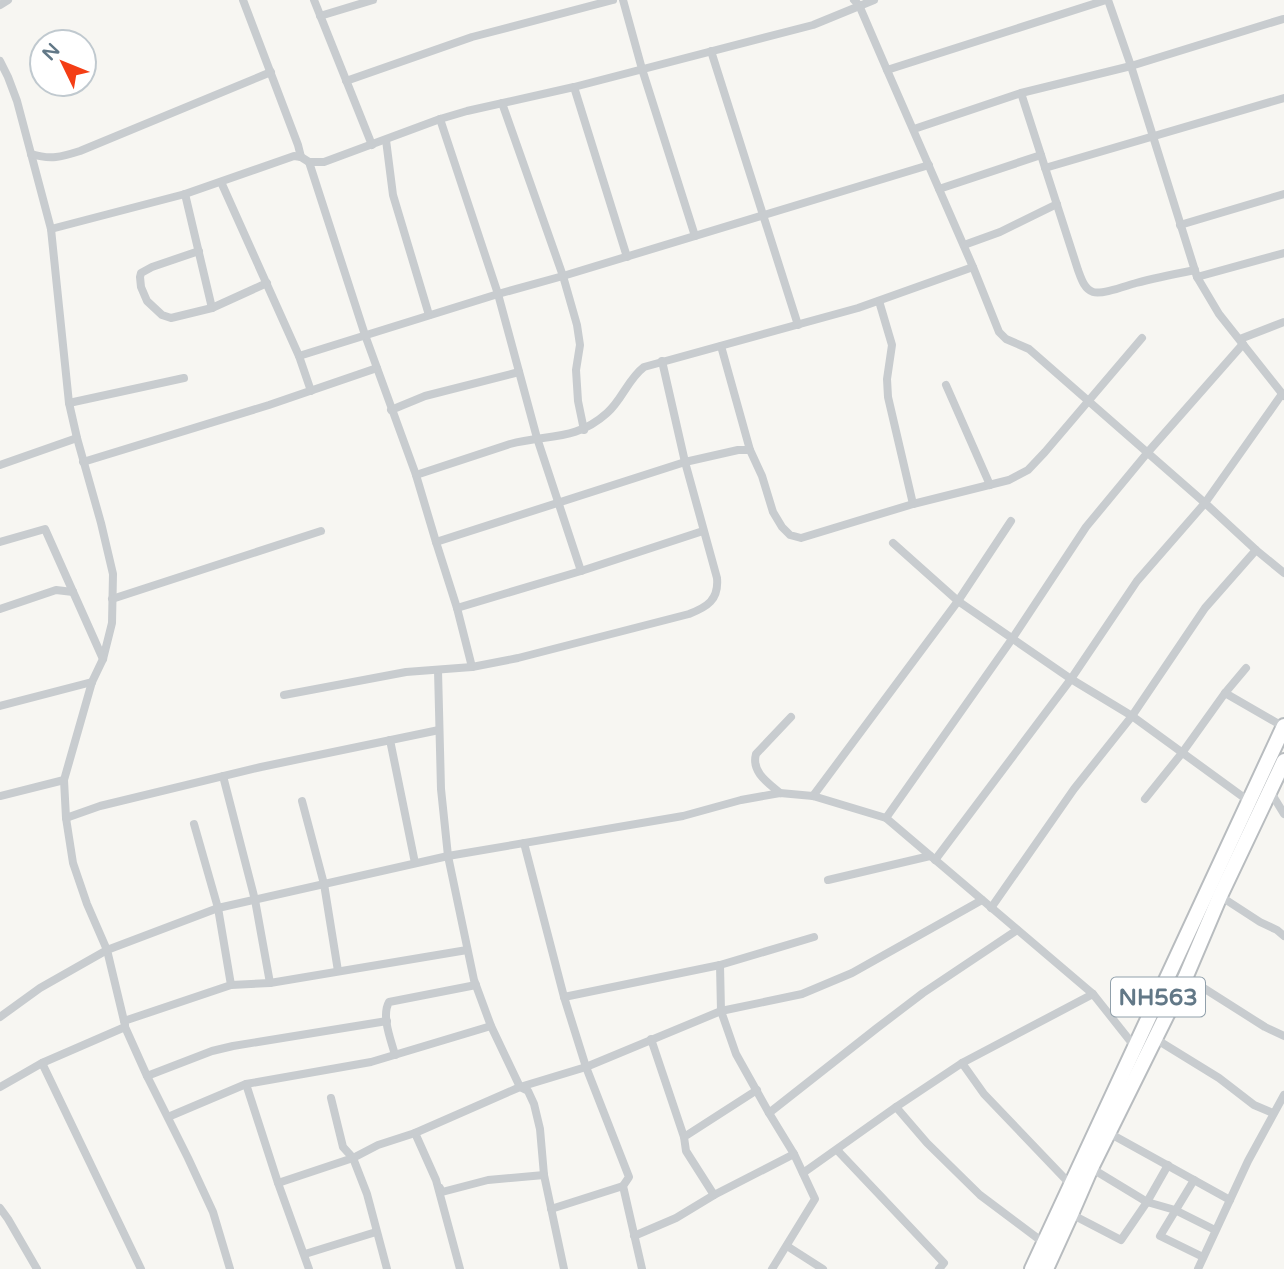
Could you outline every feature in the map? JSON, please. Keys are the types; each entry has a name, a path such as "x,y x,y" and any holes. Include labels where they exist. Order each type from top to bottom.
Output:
{"highway":[{"name":"NH563","path":"1032,1269 1284,727"},
{"name":"NH563","path":"1046,1269 1091,1168 1186,976 1220,896 1284,761"}],"street":[{"path":"0,5 8,0"},
{"path":"243,0 298,145 300,157"},
{"path":"314,0 372,145"},
{"path":"320,16 373,0"},
{"path":"346,81 472,37 613,0"},
{"path":"623,0 695,236"},
{"path":"51,229 185,194 294,156 309,162 324,162 440,119 813,25 857,2 874,0"},
{"path":"828,880 932,858 1071,679 1137,581 1205,503 1283,395 1219,314 1196,274 1131,66 1107,0 887,70"},
{"path":"857,2 964,245 999,332 1006,339 1029,349 1284,573"},
{"path":"914,129 1021,93 1131,66 1283,19"},
{"path":"711,51 798,324"},
{"path":"0,61 17,101 51,229 69,403 113,574 112,623 64,780 66,818 73,863 107,950 125,1024 147,1076 213,1212 230,1269"},
{"path":"31,154 47,158 63,157 271,72"},
{"path":"574,87 626,257"},
{"path":"1021,93 1082,280 1090,292 1104,292 1137,283 1196,274 1284,253"},
{"path":"1045,168 1284,98"},
{"path":"502,103 578,324 580,345 576,370 578,401 584,430"},
{"path":"440,119 498,294 537,438 581,571"},
{"path":"386,140 393,195 429,315"},
{"path":"939,189 1041,155"},
{"path":"309,162 365,335 416,475 457,608 472,667"},
{"path":"299,356 929,165"},
{"path":"221,182 299,356 311,391"},
{"path":"185,194 212,308"},
{"path":"1180,225 1284,194"},
{"path":"964,245 1000,232 1057,204"},
{"path":"199,251 141,273 141,287 147,301 162,315 171,317 212,308 267,283"},
{"path":"416,475 510,444 584,430 608,412 636,373 644,367 858,308 973,267"},
{"path":"879,301 892,345 887,379 888,397 913,504"},
{"path":"886,818 1012,639 1086,527 1242,341 1284,322"},
{"path":"721,346 750,450 762,476 773,512 790,535 802,538 913,504 1009,480 1028,470 1142,338"},
{"path":"284,695 406,672 472,667 561,648 689,614 712,601 718,589 717,578 685,462 662,361"},
{"path":"83,462 377,368"},
{"path":"391,411 425,396 519,372"},
{"path":"69,403 184,377"},
{"path":"947,385 990,485"},
{"path":"0,466 77,438"},
{"path":"436,542 685,462 738,450 750,450"},
{"path":"813,796 958,601 1012,521"},
{"path":"0,542 45,529 103,659"},
{"path":"112,599 321,531"},
{"path":"457,608 703,531"},
{"path":"893,543 958,601 1071,679 1132,716 1261,810"},
{"path":"991,908 1074,789 1132,716 1205,608 1256,550"},
{"path":"0,609 56,590 74,592"},
{"path":"1145,799 1246,667"},
{"path":"438,670 441,789 448,856 467,950 491,1026 520,1087 532,1097 540,1129 544,1175 564,1269"},
{"path":"0,706 92,682"},
{"path":"1225,693 1284,727"},
{"path":"780,793 758,773 754,759 791,717"},
{"path":"66,818 100,806 223,776 439,730"},
{"path":"390,740 415,863"},
{"path":"223,776 255,900 270,983"},
{"path":"0,796 64,780"},
{"path":"1270,791 1284,814"},
{"path":"2,1011 107,950 218,908 448,856 683,816 741,800 780,793 813,796 886,818 1093,994 1135,1047"},
{"path":"302,801 324,884 338,971"},
{"path":"194,824 218,908 231,985"},
{"path":"524,843 564,997 586,1067 629,1177 623,1186 551,1209"},
{"path":"1220,896 1284,936"},
{"path":"278,1183 353,1158 378,1145 415,1133 520,1087 586,1067 721,1012 802,994 852,973 982,900"},
{"path":"769,1113 923,993 1017,930"},
{"path":"564,997 720,965 814,937"},
{"path":"0,1087 42,1063 125,1024 231,985 270,983 467,950"},
{"path":"720,965 721,1012 736,1054 794,1154 815,1199 772,1269"},
{"path":"1171,969 1284,1036"},
{"path":"395,1055 387,1021 386,1009 389,1002 476,985"},
{"path":"803,1173 962,1063 1093,994"},
{"path":"147,1076 212,1051 233,1046 387,1021"},
{"path":"168,1117 246,1084 371,1062 491,1026"},
{"path":"1154,1038 1219,1078 1254,1105 1273,1113"},
{"path":"651,1039 684,1137 686,1151 714,1195"},
{"path":"42,1063 141,1269"},
{"path":"962,1063 984,1094 1070,1184"},
{"path":"246,1084 309,1269"},
{"path":"684,1137 757,1090"},
{"path":"1198,1269 1248,1161 1284,1095"},
{"path":"331,1098 342,1147 353,1158 367,1194 387,1269"},
{"path":"896,1107 927,1143 980,1195 1044,1243"},
{"path":"415,1133 442,1192 488,1180 544,1175"},
{"path":"1109,1133 1230,1200"},
{"path":"836,1150 944,1267"},
{"path":"634,1236 676,1218 714,1195 794,1154"},
{"path":"1072,1214 1121,1240 1168,1165"},
{"path":"1091,1168 1147,1202 1175,1210 1215,1230"},
{"path":"436,1180 460,1269"},
{"path":"1194,1181 1160,1236 1203,1257"},
{"path":"623,1186 642,1269"},
{"path":"0,1208 37,1269"},
{"path":"305,1254 376,1232"},
{"path":"786,1246 823,1269"}]}
